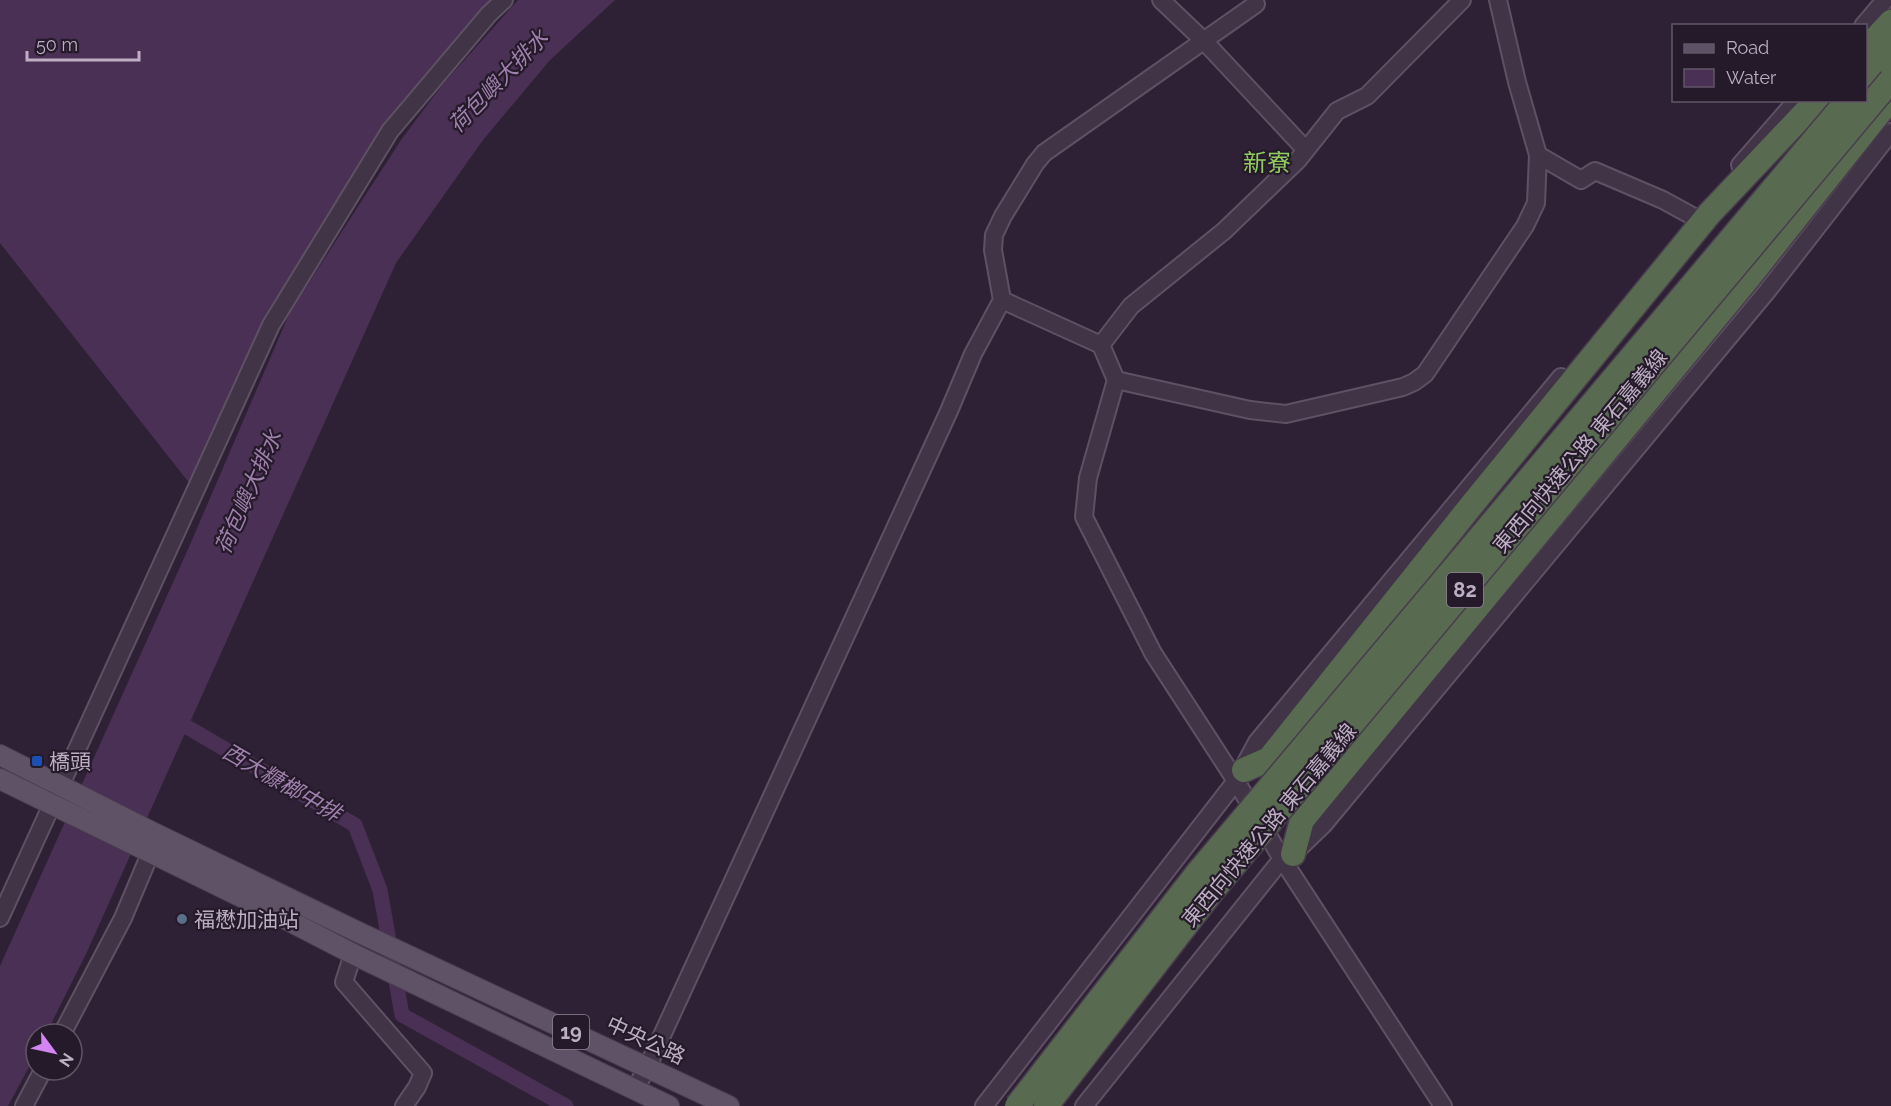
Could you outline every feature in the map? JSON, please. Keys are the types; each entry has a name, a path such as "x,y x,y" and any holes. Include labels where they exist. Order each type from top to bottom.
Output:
{"highway":[{"path":"1867,48 1891,21"},
{"path":"1867,78 1891,49"},
{"name":"東西向快速公路 東石嘉義線","path":"1047,1106 1213,890 1891,80"},
{"path":"1288,856 1302,820 1749,277 1891,98"},
{"path":"1240,776 1269,759 1470,507 1709,214 1815,102"},
{"name":"東西向快速公路 東石嘉義線","path":"1017,1106 1196,875 1846,102"}],"main road":[{"name":"19","path":"0,754 67,787"},
{"name":"19","path":"0,779 264,908 358,957 669,1106"},
{"name":"中央公路","path":"67,787 152,832 729,1106"}],"street":[{"path":"0,918 58,807 271,325 390,130 489,14 504,0"},
{"path":"1161,0 1204,41 1305,149"},
{"path":"1101,345 1131,306 1224,231 1298,160 1336,111 1367,96 1462,0"},
{"path":"1116,380 1250,410 1286,414 1403,387 1425,374 1525,226 1536,202 1538,155 1517,82 1498,0"},
{"path":"1865,24 1886,0"},
{"path":"635,1089 647,1068 949,411 973,354 1002,300 993,250 994,235 1003,216 1044,153 1256,4"},
{"path":"984,1106 1240,776 1257,742 1694,217 1795,102"},
{"path":"1084,1106 1288,856 1324,824 1768,290 1891,132"},
{"path":"1538,155 1581,180 1595,171 1663,200 1694,217"},
{"path":"1002,300 1101,345 1116,380 1088,478 1084,517 1153,653 1240,776 1443,1106"},
{"path":"68,1022 123,918 146,852"},
{"path":"358,957 344,982 423,1073 404,1106"},
{"path":"24,1106 37,1082"}],"water":[{"path":"0,0 500,0 368,151 282,294 194,489 0,243"},
{"name":"荷包嶼大排水","path":"518,0 615,0 550,60 483,140 396,263 86,954 52,1022 24,1022 24,1076 8,1106 0,1106 0,966 189,547 290,312 401,140 443,84"}],"waterway":[{"name":"西大糠榔中排","path":"187,727 355,825 380,890 402,1015 566,1106"}],"place":[{"name":"橋頭","path":"37,761"},
{"name":"福懋加油站","path":"182,919"}],"district":[{"name":"新寮","path":"1267,162"}]}
